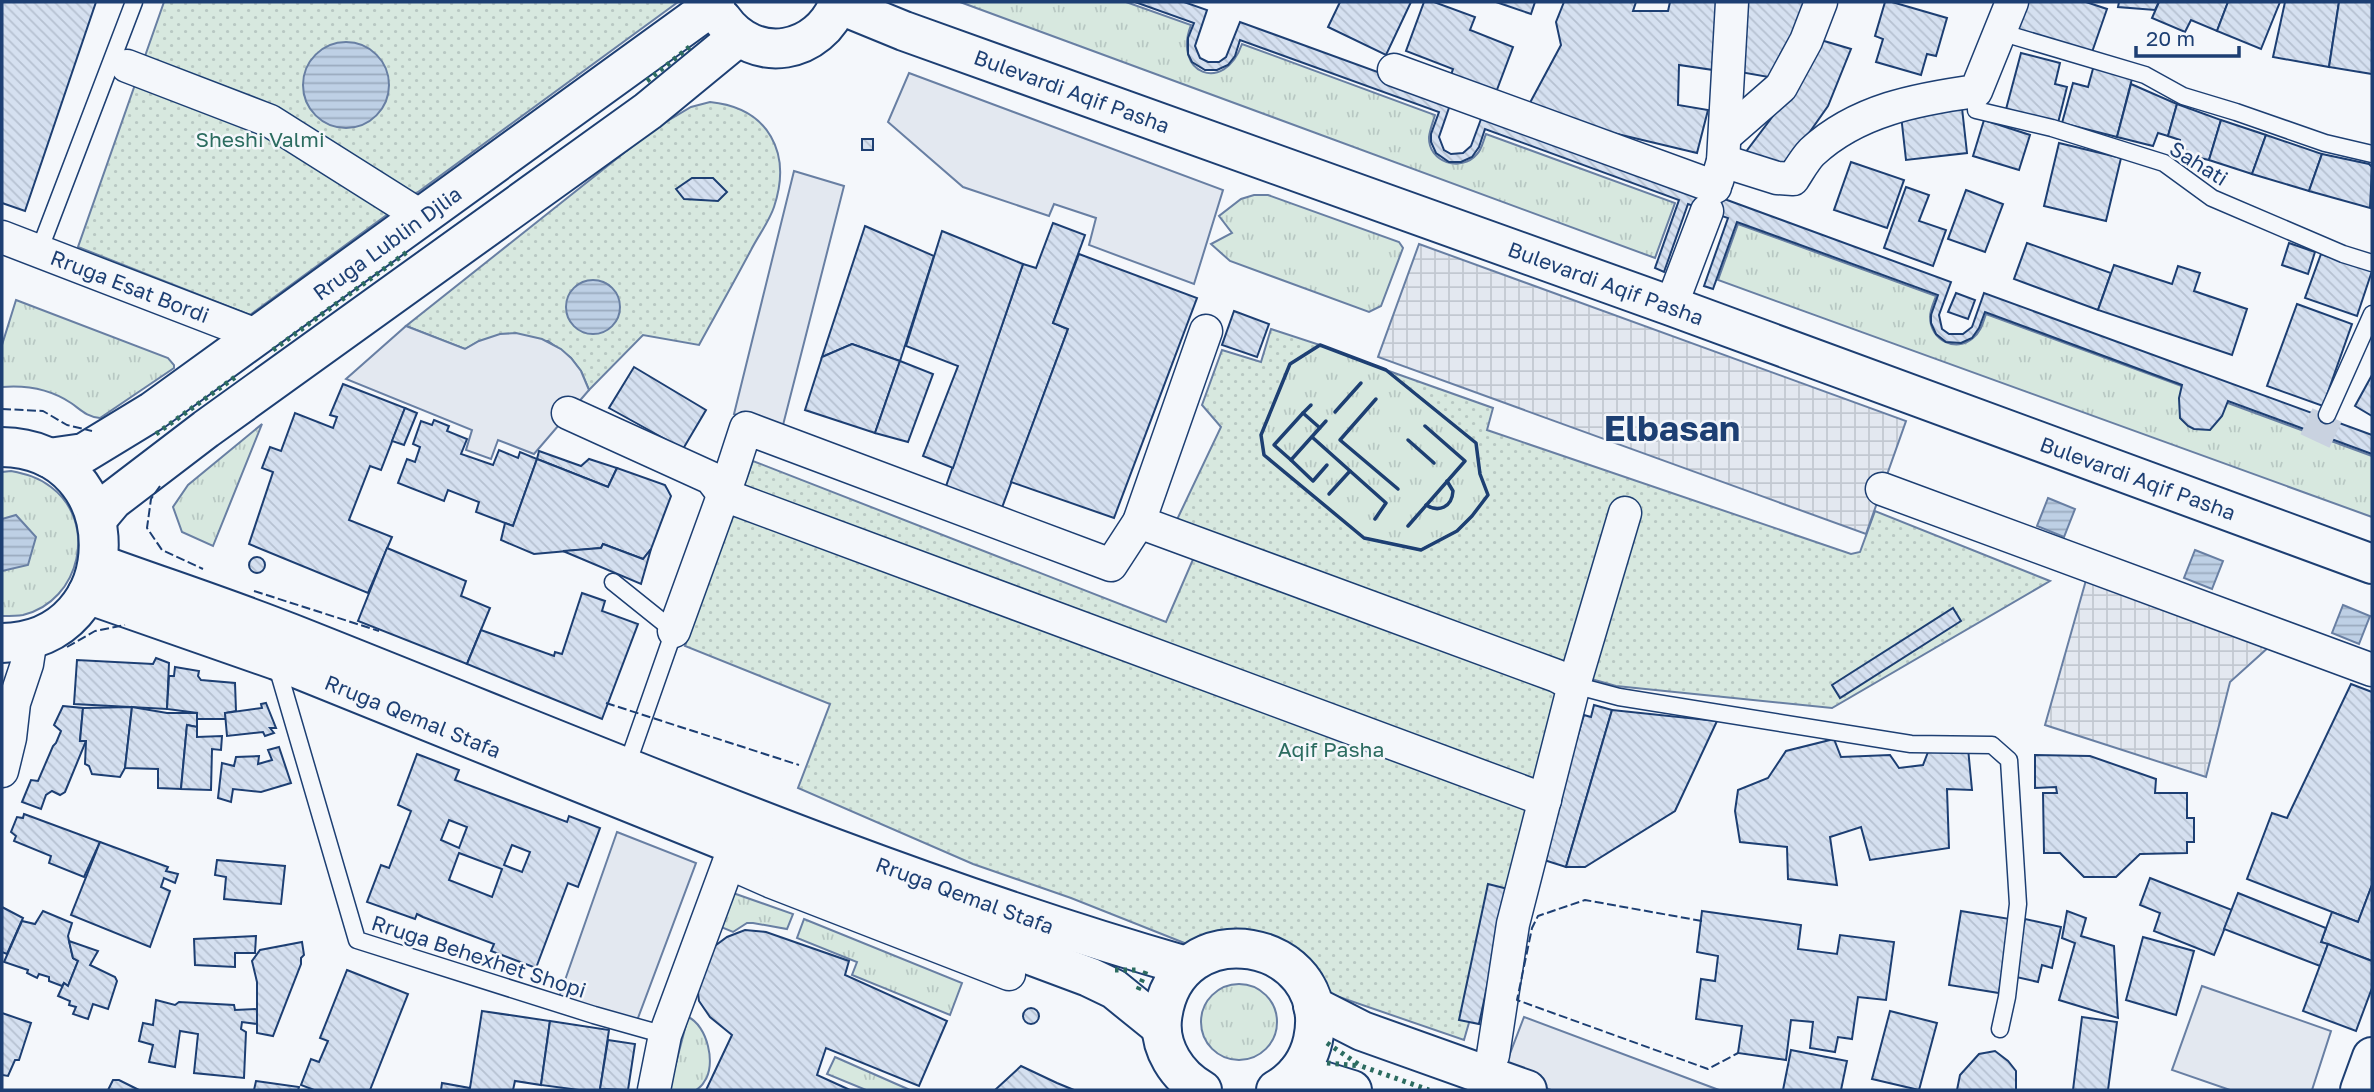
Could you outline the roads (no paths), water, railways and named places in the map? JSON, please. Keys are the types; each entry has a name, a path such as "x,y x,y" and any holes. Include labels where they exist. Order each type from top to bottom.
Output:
{"main road":[{"path":"715,3 723,22 738,37 757,46 777,49 796,46 815,36 829,22 839,3"},
{"name":"Rruga Lublin Djlia","path":"49,458 84,453 153,411 715,3"},
{"name":"Bulevardi Aqif Pasha","path":"839,3 904,31 1671,306 2372,564"},
{"path":"97,519 113,500 206,429 648,111 738,37"},
{"path":"2,447 31,451 49,458 68,472 84,490 97,519 100,549 93,579 79,606 58,626 17,640"},
{"name":"Rruga Qemal Stafa","path":"93,579 276,660 621,782"},
{"name":"Rruga Qemal Stafa","path":"93,579 287,632 621,782 737,841 1089,977 1114,989 1161,1027"},
{"name":"Rruga Qemal Stafa","path":"737,841 1030,919 1186,966"},
{"path":"1182,1083 1166,1049 1161,1027 1164,1004 1172,984 1186,966 1203,955 1222,948 1242,947 1262,950 1285,962 1301,980 1313,1006 1315,1029 1310,1052 1286,1082"},
{"path":"1313,1006 1362,1031 1527,1090"},
{"path":"2360,1090 2372,1057"},
{"path":"1286,1082 1352,1090"}],"street":[{"path":"1671,306 1717,178 1732,2"},
{"path":"1717,178 1781,87 1806,41 1821,2"},
{"path":"1394,70 1717,178 1793,178 1811,153 1874,113 1926,98 1976,92 2012,2"},
{"path":"127,66 270,121 411,210"},
{"name":"Rruga Esat Bordi","path":"2,237 258,336"},
{"path":"674,631 746,428 1111,565 1139,522 1206,331"},
{"path":"568,413 711,478 724,495 1545,800"},
{"path":"1882,489 2372,670"},
{"path":"1493,1055 1513,924 1574,685 1625,513"},
{"path":"1139,522 1557,676 1574,685"},
{"path":"2,771 14,704 27,664 17,640"},
{"path":"654,1090 665,1035 737,841 772,882 1009,974"}],"lane":[{"path":"39,251 134,2"},
{"path":"2000,32 2144,75 2183,96 2325,143 2372,154"},
{"name":"Sahati","path":"1976,92 1976,110 2052,128 2164,163 2212,198 2343,254 2372,263"},
{"path":"2327,415 2372,314"},
{"path":"613,582 674,631 621,782"},
{"name":"Rruga Behexhet Shopi","path":"276,660 357,940 594,1016 665,1035"},
{"path":"1574,685 1619,697 1911,744 1992,745 2009,760 2018,904 2007,997 2000,1029"}],"water":[{"path":"346,42 363,45 377,54 386,68 389,85 386,102 377,116 363,125 346,128 329,125 315,116 306,102 303,85 306,68 315,54 329,45"},
{"path":"593,280 612,288 620,307 612,326 593,334 574,326 566,307 574,288"},
{"path":"2048,498 2075,509 2064,537 2037,526"},
{"path":"16,515 36,537 28,565 2,571 2,519"},
{"path":"2195,550 2223,561 2212,589 2184,578"},
{"path":"2343,605 2370,616 2359,644 2332,633"}],"tunnel":[{"path":"2315,441 2327,415"}],"district":[{"name":"Elbasan","path":"1672,428"}],"park label":[{"name":"Sheshi Valmi","path":"260,139"},
{"name":"Aqif Pasha","path":"1331,749"}]}
